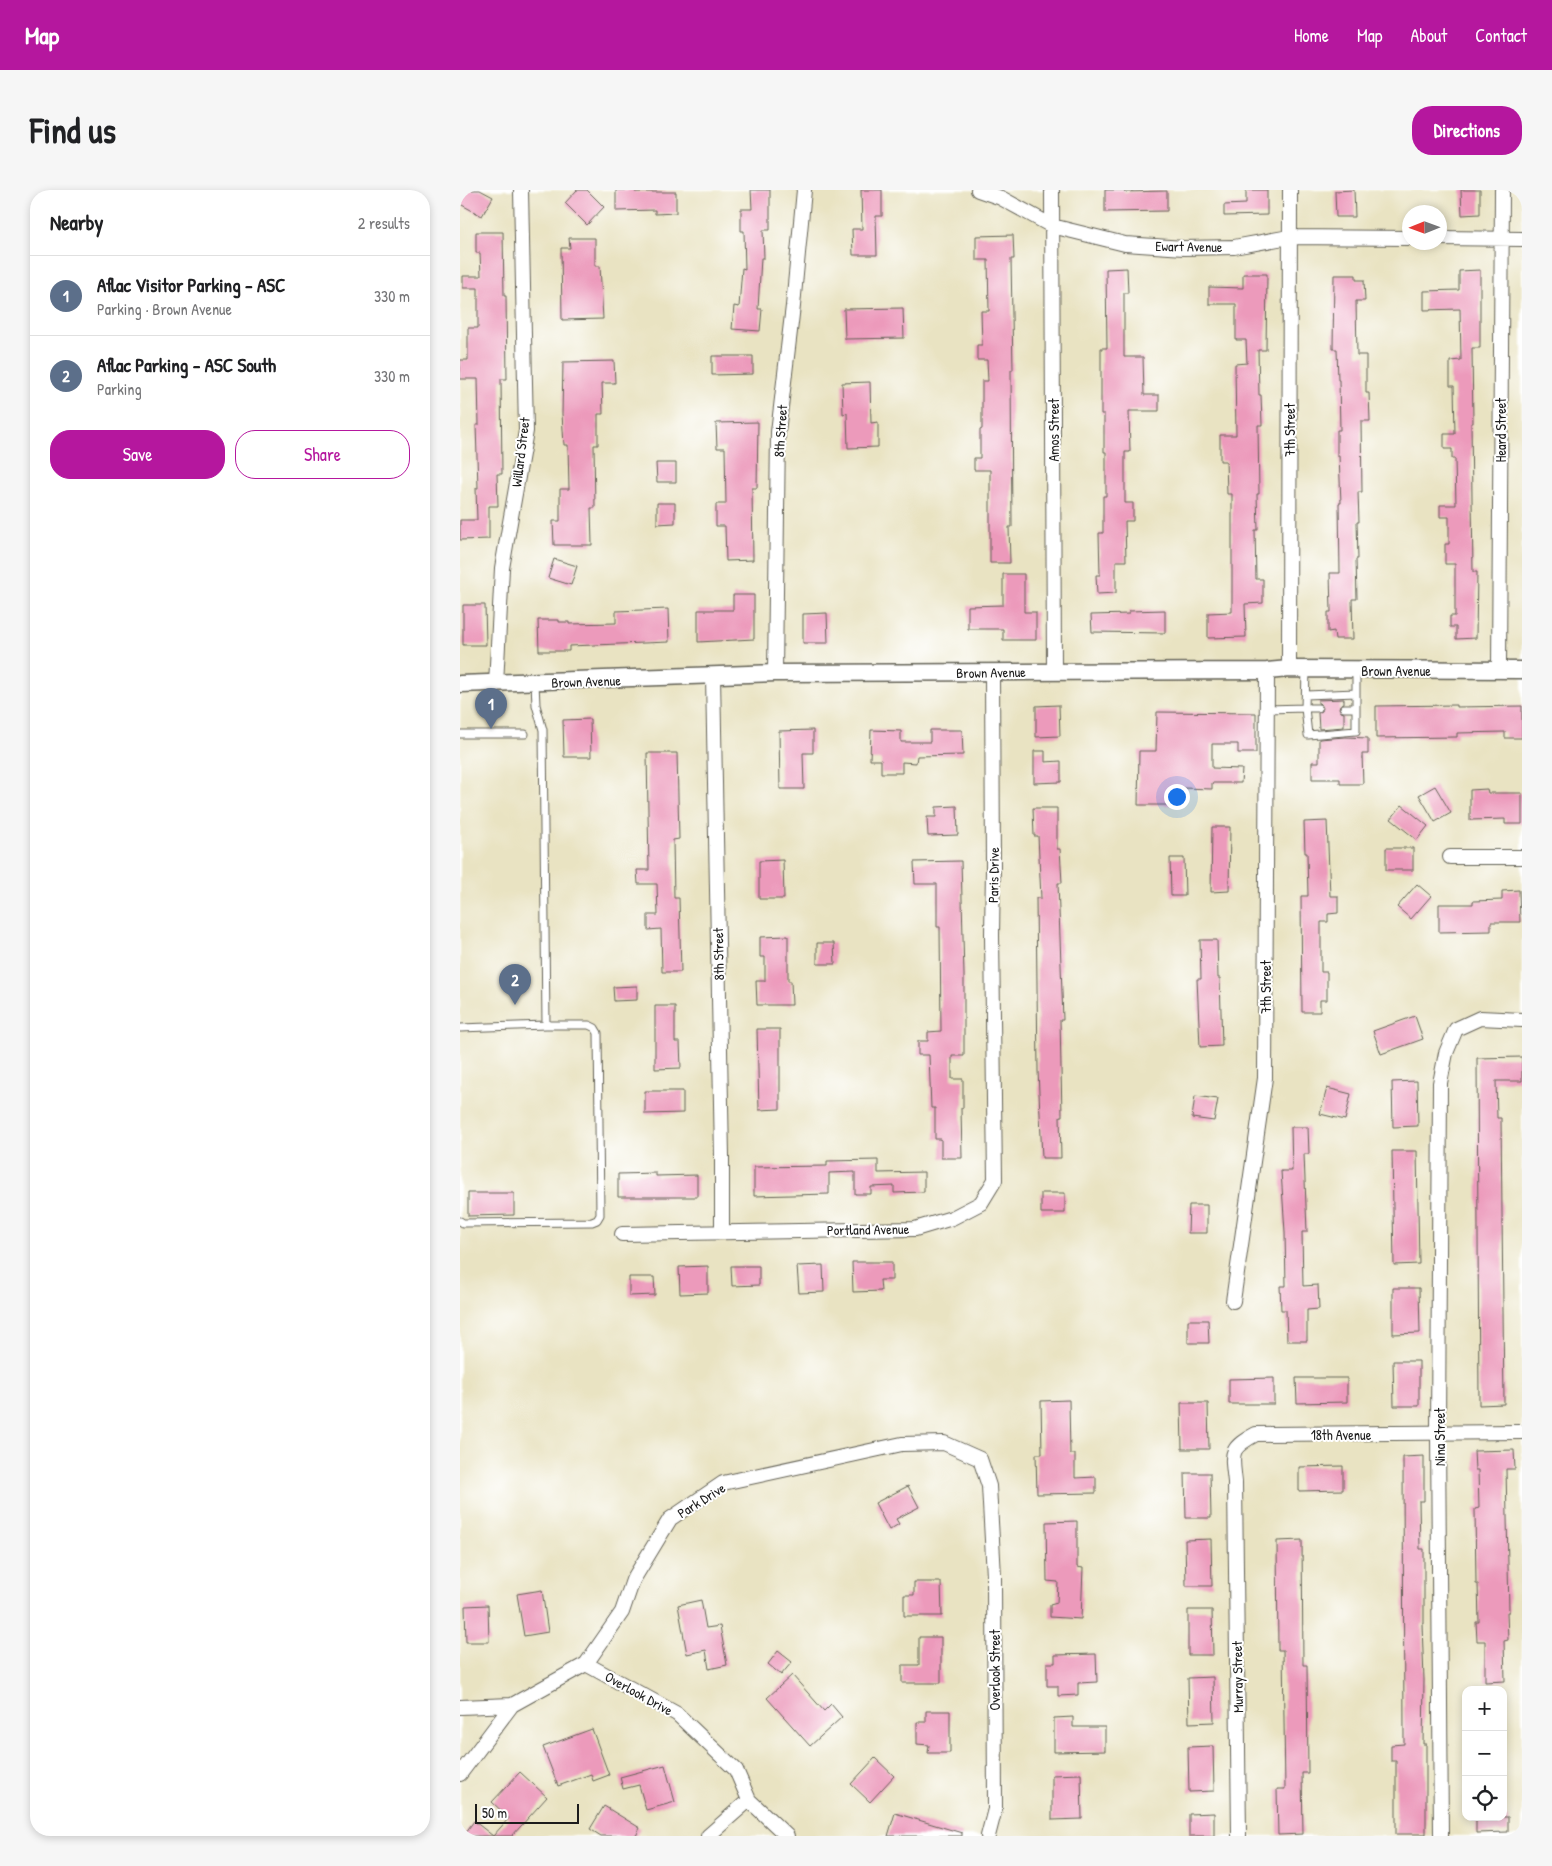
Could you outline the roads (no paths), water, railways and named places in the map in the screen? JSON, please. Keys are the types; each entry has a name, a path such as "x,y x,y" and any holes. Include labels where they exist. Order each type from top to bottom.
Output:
{"street":[{"name":"Willard Street","path":"496,684 502,568 526,431 521,190"},
{"name":"8th Street","path":"775,673 778,432 804,190"},
{"name":"Ewart Avenue","path":"978,190 1001,198 1052,226 1125,244 1184,248 1234,247 1289,237 1402,238"},
{"name":"Amos Street","path":"1052,190 1054,671"},
{"name":"7th Street","path":"1288,669 1290,190"},
{"name":"Heard Street","path":"1499,670 1502,190"},
{"path":"1447,238 1522,239"},
{"name":"Brown Avenue","path":"460,684 775,673 1267,671 1288,669 1522,670"},
{"name":"7th Street","path":"1233,1301 1265,1078 1267,671"},
{"name":"Paris Drive","path":"992,673 993,1078"},
{"name":"8th Street","path":"713,676 722,1232"},
{"path":"1450,857 1522,857"},
{"name":"Nina Street","path":"1441,1836 1438,1434 1440,1083 1446,1053 1456,1028 1480,1018 1522,1020"},
{"name":"Portland Avenue","path":"622,1234 915,1229 952,1218 981,1203 994,1180 993,1078"},
{"name":"18th Avenue","path":"1235,1518 1232,1456 1239,1443 1256,1434 1522,1432"},
{"name":"Park Drive","path":"460,1774 512,1705 586,1664 622,1612 633,1580 670,1519 723,1483 902,1444 944,1443 980,1459 989,1486 991,1511"},
{"name":"Overlook Street","path":"989,1832 995,1809 994,1576 991,1511"},
{"name":"Murray Street","path":"1235,1518 1240,1836"},
{"name":"Overlook Drive","path":"586,1664 678,1714 736,1770 749,1800 787,1836"},
{"path":"460,1707 512,1705"},
{"path":"708,1836 749,1800"}],"lane":[{"path":"1306,670 1305,708 1308,735 1356,731 1356,670"},
{"path":"536,682 536,705 542,730 546,1025"},
{"path":"1306,695 1356,693"},
{"path":"1267,709 1318,708"},
{"path":"1344,708 1356,708"},
{"path":"460,734 525,734"},
{"path":"460,1028 589,1024 595,1028 598,1033 600,1215 597,1220 592,1222 463,1223 460,1221"}],"place":[{"name":"Aflac Visitor Parking - ASC","path":"491,729"},
{"name":"Aflac Parking - ASC South","path":"515,1005"}]}
